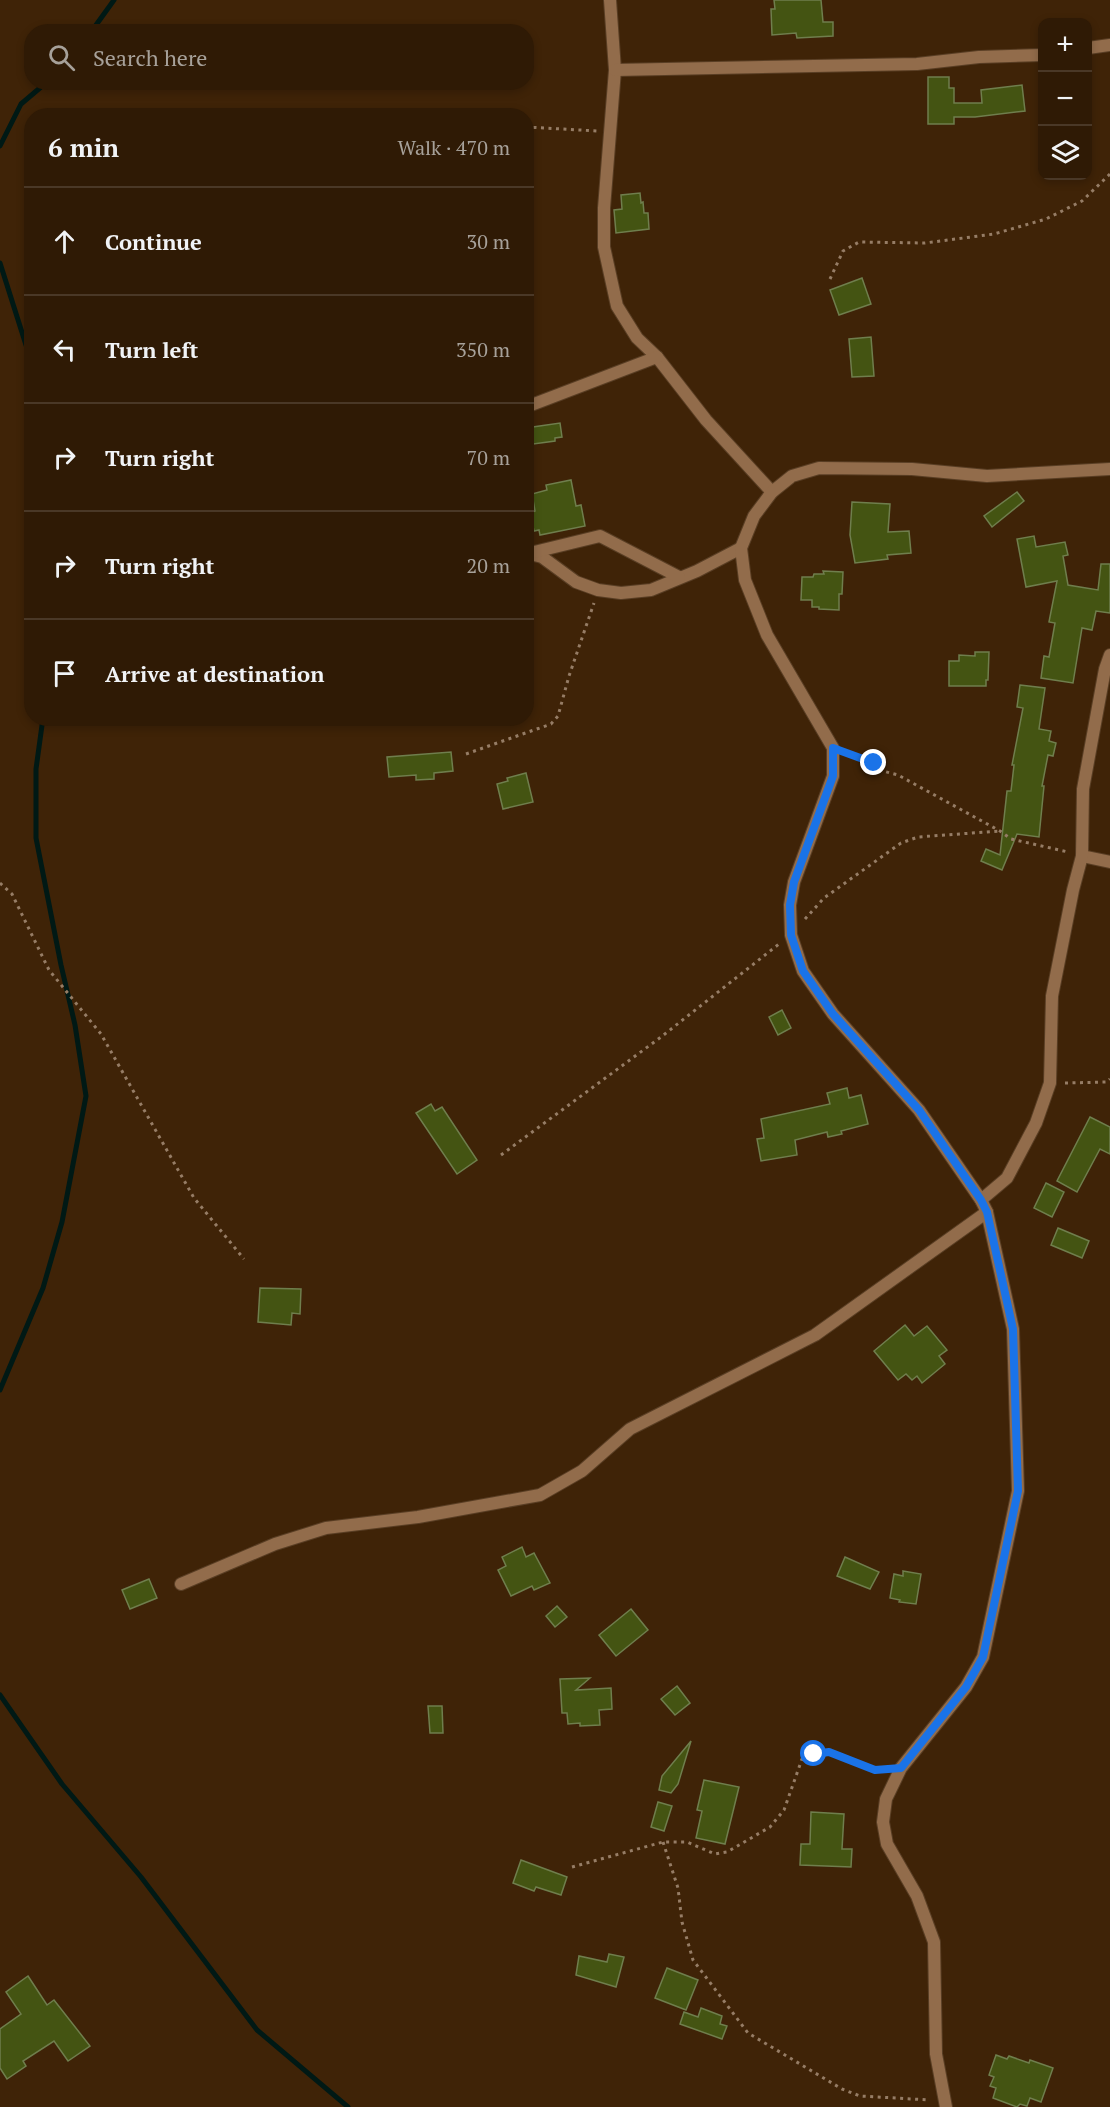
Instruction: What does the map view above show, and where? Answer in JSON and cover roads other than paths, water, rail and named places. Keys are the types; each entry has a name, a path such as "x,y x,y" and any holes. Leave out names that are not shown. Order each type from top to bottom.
{"street":[{"path":"610,0 615,70 604,208 604,247 617,306 637,338 657,357 706,420 772,492"},
{"path":"1092,47 1110,45"},
{"path":"615,70 917,64 979,57 1038,55"},
{"path":"534,404 657,357"},
{"path":"945,2104 936,2054 934,1942 917,1896 887,1844 883,1822 886,1798 901,1768 966,1687 983,1657 1018,1491 1013,1329 984,1206 919,1110 833,1014 803,971 791,935 790,905 794,882 833,776 833,748 766,635 745,579 741,548 754,516 772,492 792,476 819,468 912,469 987,476 1110,469"},
{"path":"534,551 600,536 679,577"},
{"path":"534,555 542,557 576,582 598,590 621,593 651,590 697,571 741,548"},
{"path":"181,1584 275,1544 327,1528 418,1517 540,1496 582,1471 630,1429 815,1335 984,1206 1007,1178 1036,1123 1050,1083 1052,996 1072,890 1082,856 1083,789 1105,669 1110,655"},
{"path":"1082,856 1110,862"}],"waterway":[{"path":"97,24 114,0"},
{"path":"0,146 21,104 38,90"},
{"path":"0,263 24,339"},
{"path":"0,1390 43,1288 62,1222 86,1096 75,1025 36,838 36,769 42,726"},
{"path":"0,1695 62,1784 141,1877 257,2030 348,2107"}]}
